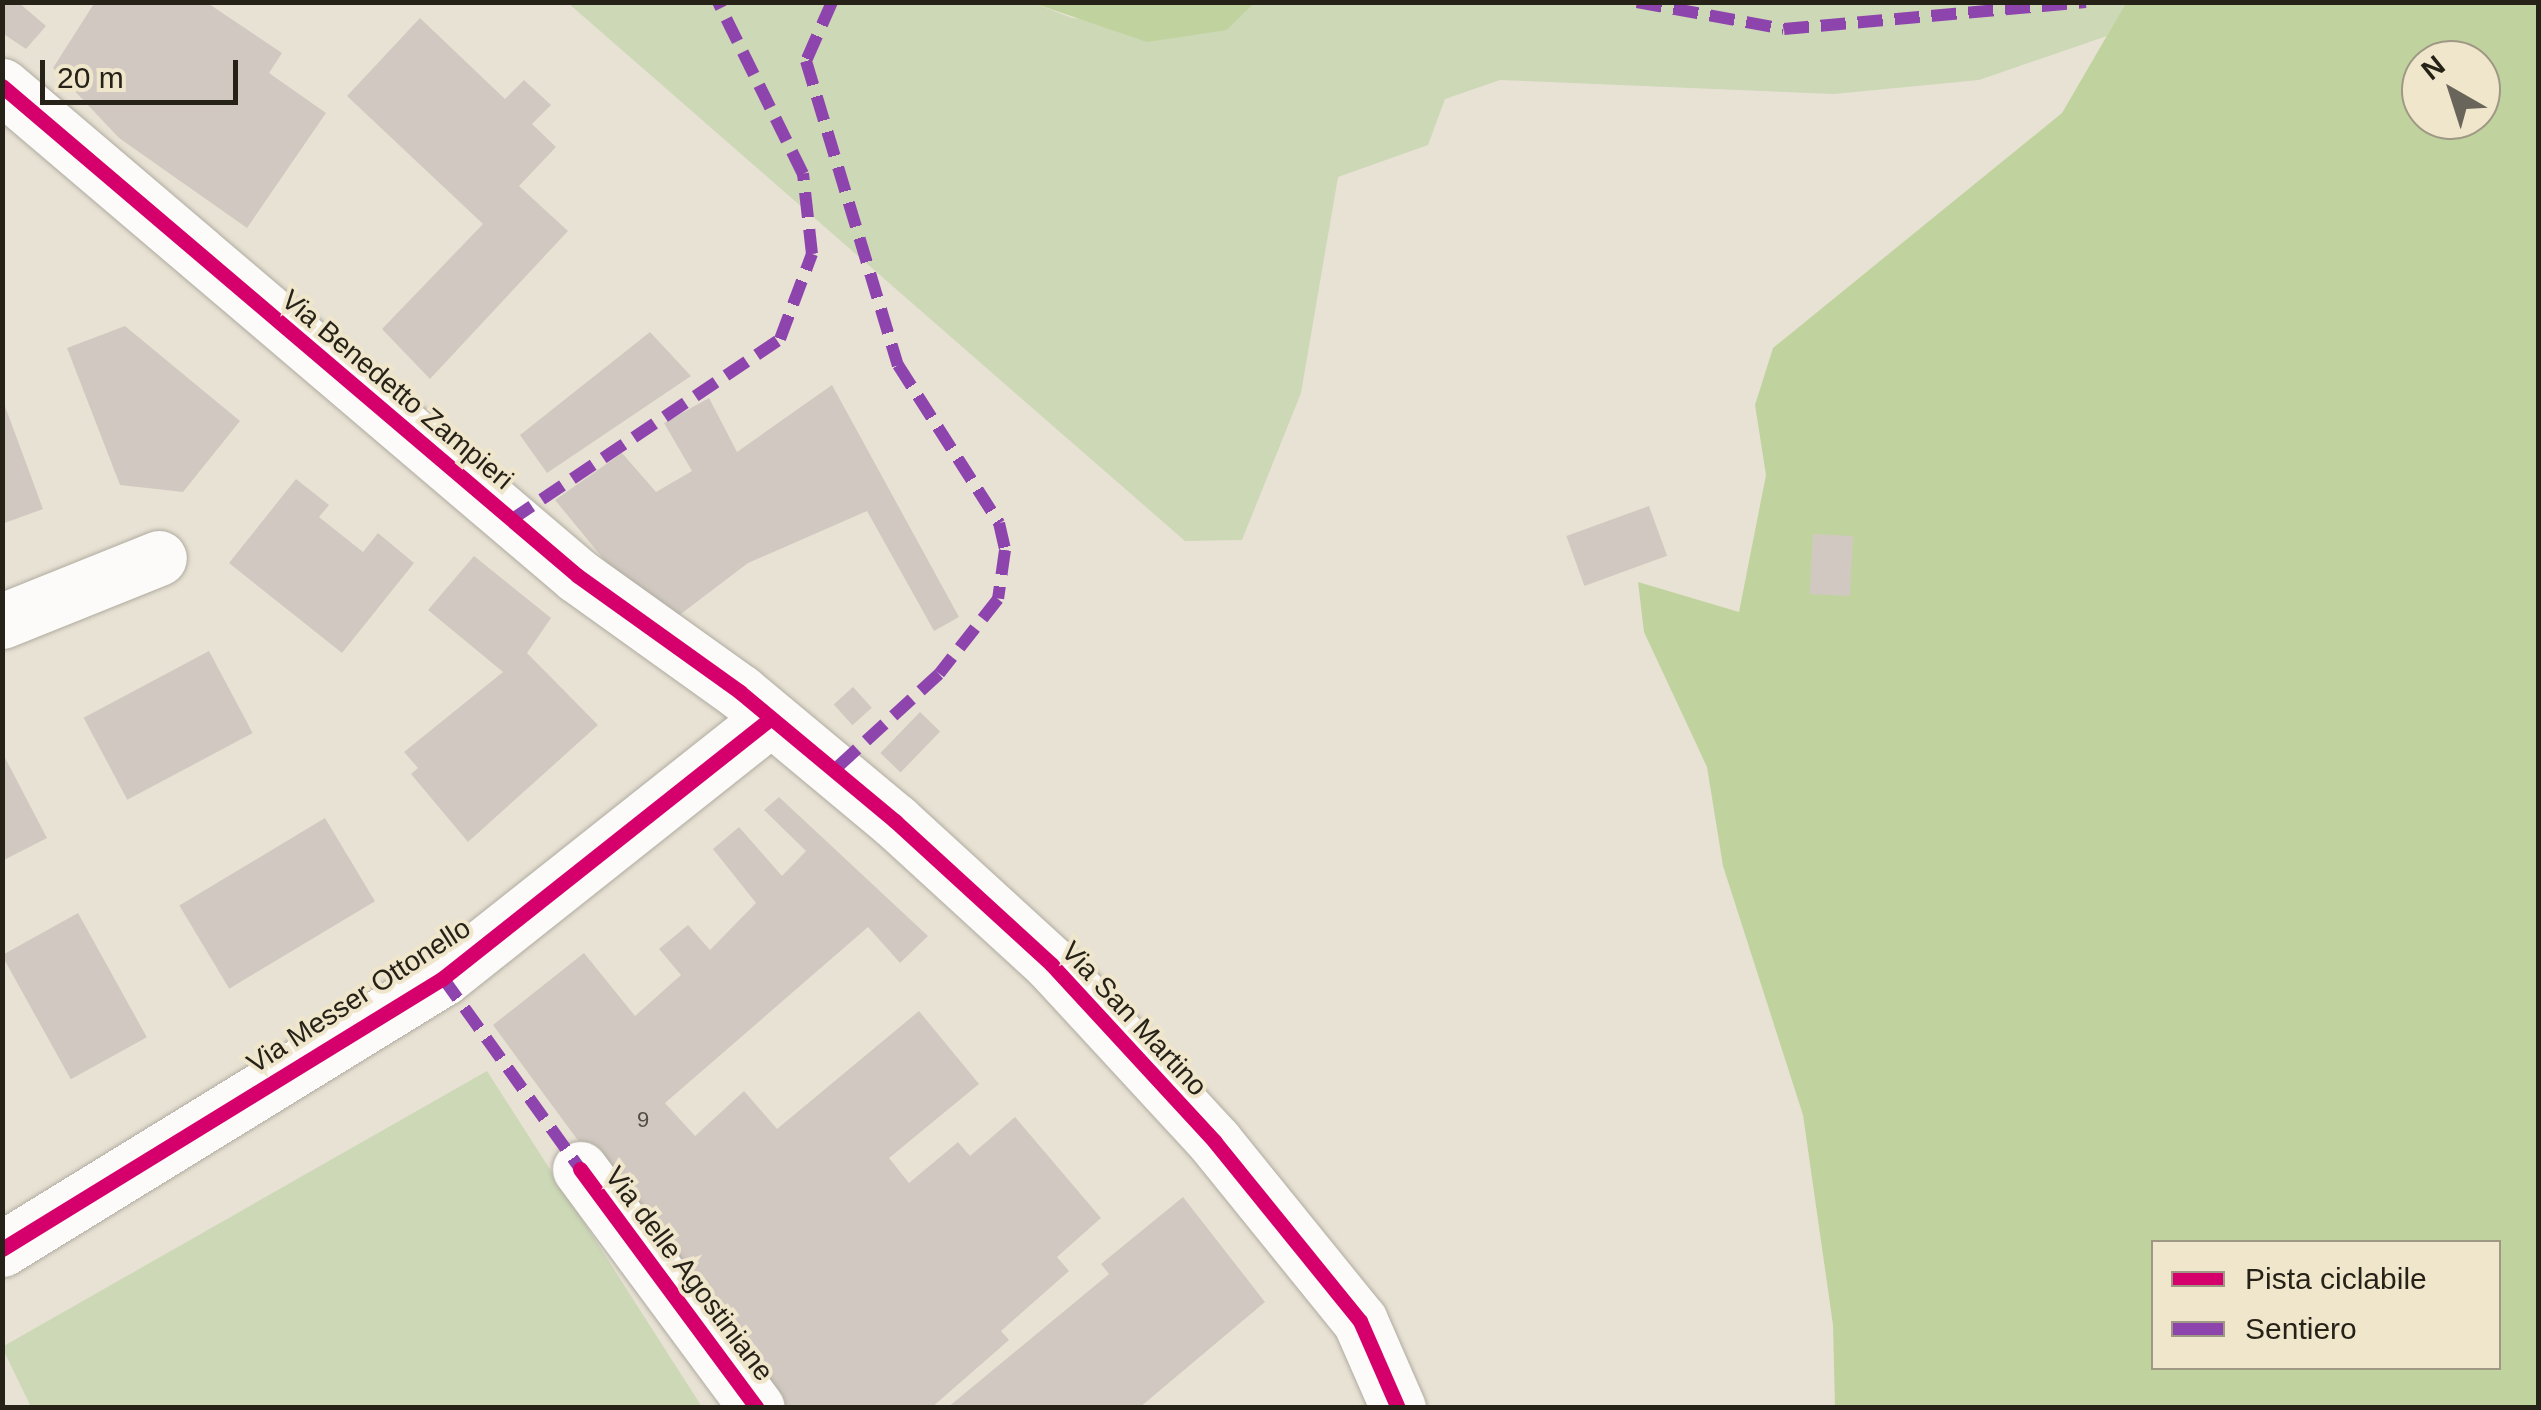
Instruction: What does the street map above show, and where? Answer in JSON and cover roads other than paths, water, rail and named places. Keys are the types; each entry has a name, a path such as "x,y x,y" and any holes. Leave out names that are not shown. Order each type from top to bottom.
{"street":[{"name":"Via Benedetto Zampieri","path":"2,86 578,576 770,719"},
{"path":"2,621 159,558"},
{"name":"Via Messer Ottonello","path":"2,1250 443,978 770,719"},
{"name":"Via San Martino","path":"770,719 938,860 1133,1052 1360,1321 1398,1408"},
{"name":"Via delle Agostiniane","path":"580,1170 758,1408"}]}
